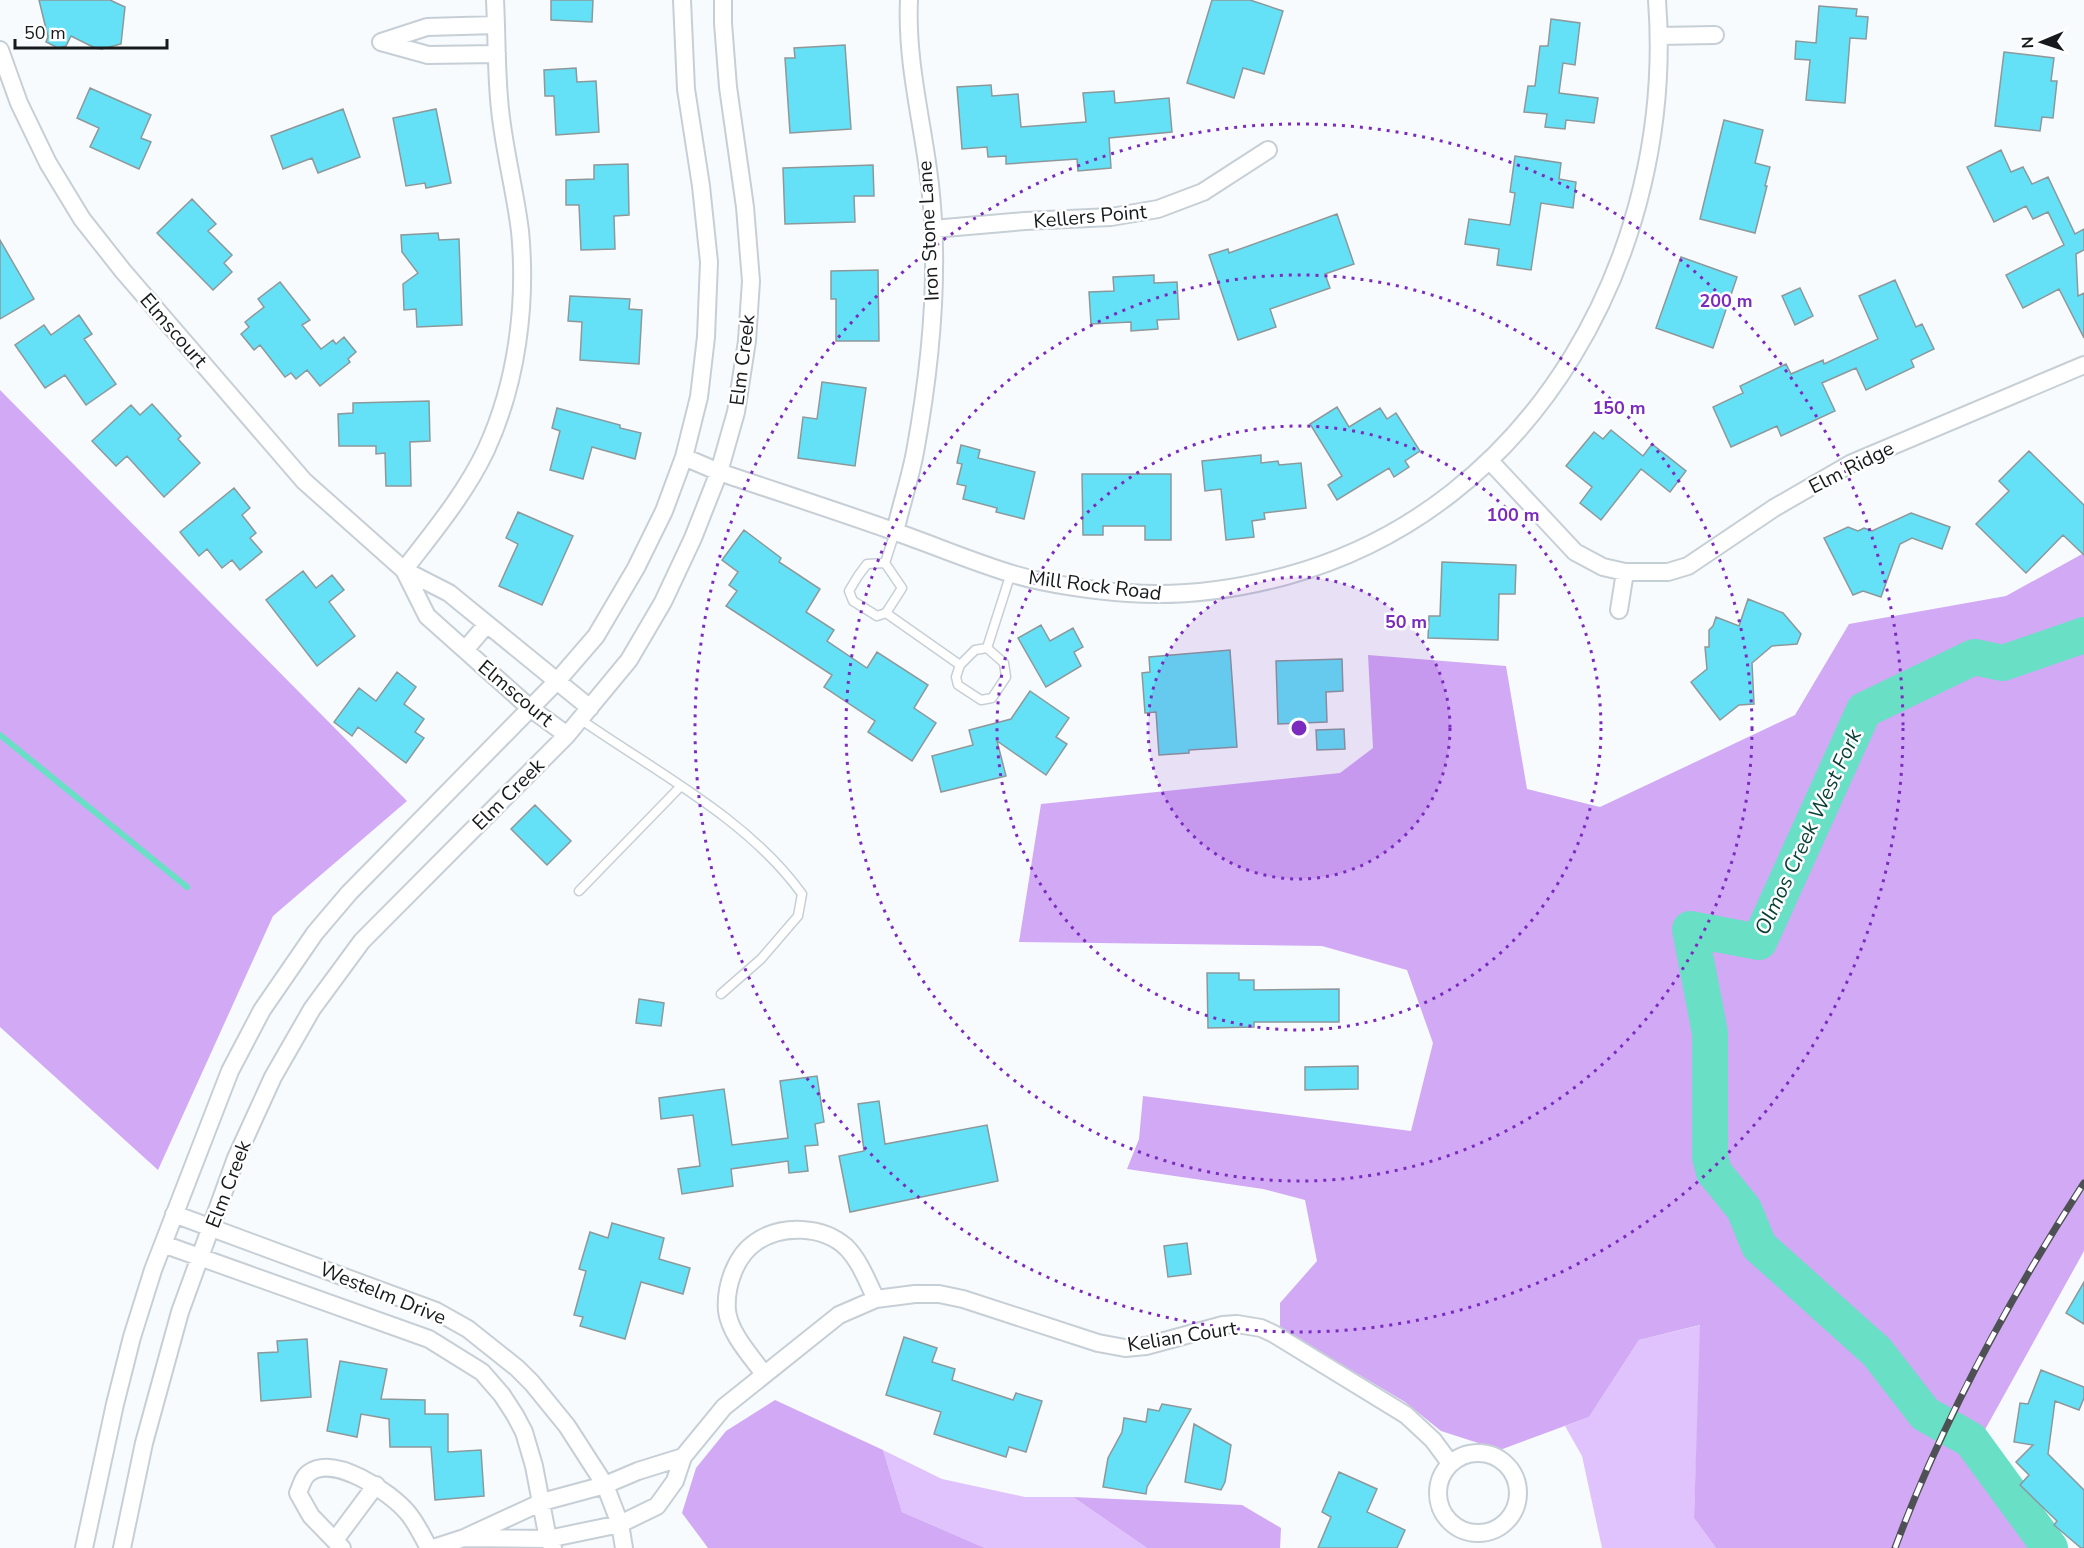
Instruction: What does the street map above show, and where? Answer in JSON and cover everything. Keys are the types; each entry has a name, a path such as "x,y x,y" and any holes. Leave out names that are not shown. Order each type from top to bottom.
{"street":[{"path":"404,570 458,501 486,449 502,407 513,364 520,320 522,277 519,230 500,109 495,0"},
{"name":"Elm Creek","path":"84,1548 132,1337 174,1214 230,1071 262,1010 315,933 349,893 558,680 596,636 636,568 664,512 684,457 699,397 706,337 710,262 686,89 682,0"},
{"name":"Elm Creek","path":"122,1548 144,1443 180,1312 236,1158 273,1077 318,1000 362,941 567,735 629,660 663,602 693,538 719,472 736,412 747,341 751,281 745,207 728,87 723,0"},
{"name":"Iron Stone Lane","path":"895,531 915,454 928,366 934,270 930,186 910,63 909,0"},
{"name":"Mill Rock Road","path":"684,457 719,472 1011,573 1127,593 1178,595 1217,592 1317,567 1364,548 1409,523 1451,494 1489,460 1526,422 1557,381 1590,328 1616,271 1636,212 1651,151 1658,89 1657,0"},
{"path":"496,25 427,27 381,42 428,56 497,54"},
{"path":"1659,36 1715,35"},
{"name":"Elmscourt","path":"0,50 19,103 48,163 82,219 123,271 304,481 404,570 449,593 558,680 585,714"},
{"name":"Kellers Point","path":"933,229 1111,217 1158,209 1203,192 1268,150"},
{"name":"Elm Ridge","path":"1489,460 1575,552 1603,567 1624,572 1668,572 1688,566 1774,508 1852,463 2084,365"},
{"name":"Elmscourt","path":"404,570 427,616 530,708 567,735"},
{"path":"1619,610 1624,572"},
{"name":"Elmscourt","path":"465,650 487,624"},
{"name":"Westelm Drive","path":"174,1214 436,1311 468,1329 497,1350 532,1383 567,1426 605,1485 620,1524 624,1548"},
{"path":"764,1374 734,1332 727,1312 729,1287 738,1261 755,1242 777,1232 802,1230 824,1234 845,1247 860,1265 876,1299"},
{"name":"Westelm Drive","path":"163,1244 429,1339 482,1372 502,1395 524,1432 550,1543"},
{"name":"Kelian Court","path":"464,1538 550,1543 620,1524 657,1506 675,1481 683,1457 724,1407 764,1374 839,1315 876,1299 915,1294 963,1299 1098,1343 1125,1348 1146,1346 1223,1325 1237,1324 1261,1328 1406,1415 1432,1440 1450,1464"},
{"path":"1479,1453 1494,1456 1507,1465 1515,1479 1518,1494 1514,1510 1505,1522 1492,1531 1477,1533 1461,1530 1448,1521 1440,1507 1438,1492 1441,1476 1450,1464 1464,1455 1479,1453"},
{"path":"433,1548 464,1538 542,1502 605,1485 638,1471 683,1457"},
{"path":"376,1485 338,1544 311,1516 298,1493 308,1474 320,1467 334,1468 376,1485 408,1513 429,1548"}],"lane":[{"path":"885,563 895,531"},
{"path":"885,563 902,588 886,613 877,616 853,601 849,591 867,564 885,563"},
{"path":"987,648 1011,573"},
{"path":"886,613 960,665"},
{"path":"987,648 1004,663 1006,677 992,698 981,700 958,685 956,677 960,665 975,650 987,648"},
{"path":"585,714 746,834 786,872 802,894 798,916 761,959 721,994"},
{"path":"579,891 681,786"}],"shaded area":[{"path":"0,390 407,801 273,916 158,1170 0,1027"},
{"path":"2084,553 2084,1251 1982,1435 2004,1475 2058,1548 1716,1548 1694,1518 1700,1325 1639,1340 1589,1417 1500,1450 1441,1431 1405,1402 1280,1328 1280,1303 1317,1261 1305,1200 1263,1189 1127,1169 1139,1139 1143,1096 1411,1131 1433,1043 1407,970 1322,946 1019,942 1041,804 1340,773 1373,748 1368,655 1506,666 1527,789 1600,807 1795,715 1849,624 2006,596"},
{"path":"1701,1325 1694,1518 1716,1548 1602,1548 1582,1456 1565,1426 1589,1417 1639,1340"},
{"path":"775,1400 883,1450 902,1512 985,1548 708,1548 682,1513 696,1468 726,1431"},
{"path":"883,1450 942,1479 1025,1497 1073,1497 1147,1548 985,1548 902,1512"},
{"path":"1073,1497 1242,1505 1281,1528 1280,1548 1147,1548"}],"building":[{"path":"39,0 110,0 125,7 121,44 102,49 95,48 71,36 66,46 58,48 46,42 48,37"},
{"path":"551,0 593,0 592,22 551,20"},
{"path":"1212,0 1250,0 1283,11 1264,74 1243,68 1234,98 1187,83"},
{"path":"1819,6 1857,9 1856,16 1868,17 1866,39 1850,38 1845,103 1806,100 1810,60 1795,59 1796,41 1816,43"},
{"path":"1551,19 1580,23 1575,65 1563,63 1559,93 1598,98 1594,123 1566,120 1565,129 1545,127 1547,114 1524,112 1528,86 1535,86 1540,46 1548,46"},
{"path":"845,45 851,129 790,133 785,58 795,58 794,48"},
{"path":"2004,52 2054,58 2051,81 2057,81 2053,118 2042,117 2040,131 1995,126"},
{"path":"576,68 577,82 596,81 599,132 556,135 554,96 545,96 544,70"},
{"path":"991,85 992,96 1018,94 1021,127 1086,122 1083,93 1114,91 1115,103 1169,98 1172,132 1109,138 1111,168 1078,171 1077,159 1006,164 1006,156 988,157 987,147 962,149 957,87"},
{"path":"90,88 151,115 141,138 151,142 139,169 90,147 99,128 77,118"},
{"path":"343,109 360,157 318,173 312,158 283,169 271,136"},
{"path":"436,109 451,183 426,188 425,183 406,186 393,118"},
{"path":"1724,120 1763,130 1755,163 1770,167 1755,233 1700,219"},
{"path":"2001,150 2011,172 2023,167 2032,184 2048,177 2075,234 2084,229 2084,250 2076,254 2078,296 2084,293 2084,338 2059,289 2023,308 2006,275 2064,245 2048,212 2033,219 2026,206 1994,222 1967,167"},
{"path":"1515,156 1561,163 1559,179 1576,182 1573,208 1541,203 1531,270 1497,265 1499,249 1465,244 1469,219 1510,225 1515,193 1510,192"},
{"path":"628,164 629,215 614,216 615,249 581,250 579,205 566,205 566,180 594,179 594,165"},
{"path":"873,165 874,196 854,196 855,222 785,224 783,168"},
{"path":"192,199 216,224 208,231 232,255 224,263 232,272 213,290 157,233"},
{"path":"1337,214 1354,264 1325,274 1330,288 1270,309 1276,327 1238,340 1209,255 1228,249 1229,253"},
{"path":"438,233 439,240 459,239 462,325 417,327 416,309 404,310 403,284 418,273 402,252 401,235"},
{"path":"0,240 34,299 0,319"},
{"path":"1681,257 1737,277 1713,348 1656,328"},
{"path":"878,270 879,341 836,341 836,299 831,299 831,271"},
{"path":"1154,275 1154,283 1177,282 1179,319 1157,320 1158,329 1131,331 1131,322 1091,324 1089,292 1114,291 1113,277"},
{"path":"1895,280 1916,327 1922,324 1934,349 1911,360 1914,367 1866,390 1856,368 1822,383 1835,411 1781,436 1777,426 1731,447 1713,407 1743,393 1740,386 1786,364 1791,374 1823,360 1824,364 1878,339 1859,296"},
{"path":"280,282 310,320 302,325 321,349 333,340 336,344 344,337 356,352 348,359 350,362 320,386 307,370 296,379 291,373 285,377 260,345 254,350 241,334 249,327 245,322 264,307 258,299"},
{"path":"1800,288 1813,316 1795,325 1782,296"},
{"path":"570,296 630,299 629,309 642,310 639,364 580,360 582,322 568,321"},
{"path":"79,315 92,334 84,339 116,384 86,405 65,375 45,388 15,345 44,325 51,335"},
{"path":"822,382 866,388 855,466 798,458 803,417 817,419"},
{"path":"429,401 430,441 410,442 411,486 386,486 385,453 376,454 376,446 339,446 338,414 353,413 353,403"},
{"path":"152,404 181,436 178,439 200,463 164,497 127,456 116,466 92,441 131,405 140,415"},
{"path":"1337,407 1349,427 1380,408 1387,419 1396,413 1420,451 1405,461 1409,467 1394,477 1389,468 1337,500 1328,485 1342,476 1310,424"},
{"path":"557,408 641,433 635,459 592,447 583,479 550,470 560,431 552,428"},
{"path":"1611,430 1643,456 1652,444 1686,471 1670,492 1641,469 1601,520 1580,503 1592,487 1566,466 1594,432 1603,439"},
{"path":"961,445 980,450 978,458 1035,472 1024,519 996,512 997,508 963,499 966,486 957,484 962,464 957,463"},
{"path":"2029,451 2084,505 2084,555 2063,535 2026,573 1976,524 2009,491 1999,481"},
{"path":"1261,455 1261,463 1278,461 1279,465 1301,463 1306,508 1264,513 1265,519 1252,521 1254,537 1226,540 1221,489 1205,491 1202,461"},
{"path":"1082,474 1171,474 1171,540 1145,540 1145,526 1103,526 1103,535 1083,535"},
{"path":"234,488 250,508 242,515 256,533 250,538 262,552 240,570 232,560 222,568 207,549 199,556 180,532"},
{"path":"518,512 573,536 542,605 499,586 518,544 506,538"},
{"path":"1911,513 1950,527 1942,549 1912,538 1900,544 1881,597 1863,591 1853,595 1824,538 1848,527 1858,531 1864,528 1872,531"},
{"path":"744,530 781,558 779,562 820,589 806,612 834,630 827,641 867,668 877,652 928,685 914,708 936,723 912,761 868,732 875,721 824,687 832,675 726,606 737,591 729,585 738,572 722,560"},
{"path":"1442,562 1516,565 1515,594 1499,594 1498,640 1428,638 1429,616 1440,616"},
{"path":"303,571 316,588 332,575 344,590 329,602 355,636 317,666 266,600"},
{"path":"1748,599 1783,613 1801,634 1797,644 1772,646 1752,663 1754,704 1739,705 1720,720 1691,682 1707,669 1705,647 1709,647 1709,630 1716,617 1739,626"},
{"path":"1041,625 1050,641 1073,628 1083,647 1074,652 1081,666 1046,687 1018,638"},
{"path":"1230,650 1237,747 1189,750 1189,753 1159,755 1156,712 1145,713 1142,673 1150,672 1149,657"},
{"path":"1342,659 1343,691 1326,692 1327,722 1278,724 1276,661"},
{"path":"397,672 416,687 404,704 424,719 415,732 424,738 406,763 358,727 352,736 334,722 359,688 376,701"},
{"path":"1030,691 1069,718 1056,737 1067,744 1046,775 997,741 1006,776 941,792 932,756 973,745 969,730 1011,719"},
{"path":"1344,729 1345,749 1317,750 1316,730"},
{"path":"535,805 571,841 547,865 511,829"},
{"path":"1207,973 1239,973 1239,980 1254,980 1254,990 1339,989 1339,1022 1254,1022 1254,1027 1208,1028"},
{"path":"639,999 664,1003 661,1026 636,1023"},
{"path":"1358,1066 1358,1089 1305,1090 1305,1067"},
{"path":"817,1076 824,1122 815,1124 818,1145 805,1146 808,1171 789,1173 788,1161 731,1169 733,1186 682,1194 678,1169 700,1166 693,1115 661,1119 659,1098 724,1089 732,1145 788,1138 780,1081"},
{"path":"879,1101 885,1144 987,1125 998,1181 850,1212 839,1156 864,1151 858,1104"},
{"path":"612,1223 664,1238 659,1259 690,1268 683,1294 641,1282 625,1339 580,1326 583,1317 574,1315 586,1271 579,1269 590,1232 608,1238"},
{"path":"1187,1243 1191,1274 1168,1277 1164,1246"},
{"path":"2084,1282 2084,1324 2066,1313"},
{"path":"904,1337 937,1348 932,1362 955,1369 952,1380 1013,1400 1016,1393 1042,1401 1026,1452 1009,1447 1006,1457 934,1434 941,1412 886,1395"},
{"path":"307,1339 311,1397 261,1401 258,1353 278,1352 277,1341"},
{"path":"340,1361 387,1369 381,1399 425,1400 425,1414 448,1414 448,1452 481,1450 484,1496 435,1500 431,1447 390,1447 389,1419 361,1414 357,1437 327,1431"},
{"path":"2041,1370 2084,1387 2084,1398 2079,1410 2055,1401 2048,1454 2084,1490 2084,1548 2081,1548 2054,1525 2057,1521 2020,1485 2029,1475 2016,1462 2033,1445 2014,1442 2020,1403 2028,1404"},
{"path":"1162,1404 1191,1409 1147,1487 1146,1494 1103,1487 1108,1458 1122,1432 1124,1418 1146,1422 1148,1409 1159,1411"},
{"path":"1194,1424 1231,1445 1225,1482 1221,1490 1185,1482"},
{"path":"1339,1472 1377,1489 1367,1512 1405,1530 1397,1548 1318,1548 1331,1517 1322,1512"}],"waterway":[{"name":"Olmos Creek West Fork","path":"2050,1548 1971,1440 1925,1414 1877,1352 1759,1246 1744,1209 1714,1172 1710,1157 1710,1033 1690,929 1759,942 1864,710 1974,657 2003,663 2084,635"},
{"path":"0,735 187,887"}],"railway":[{"path":"1895,1548 1934,1453 1979,1361 2004,1315 2084,1183"}]}
